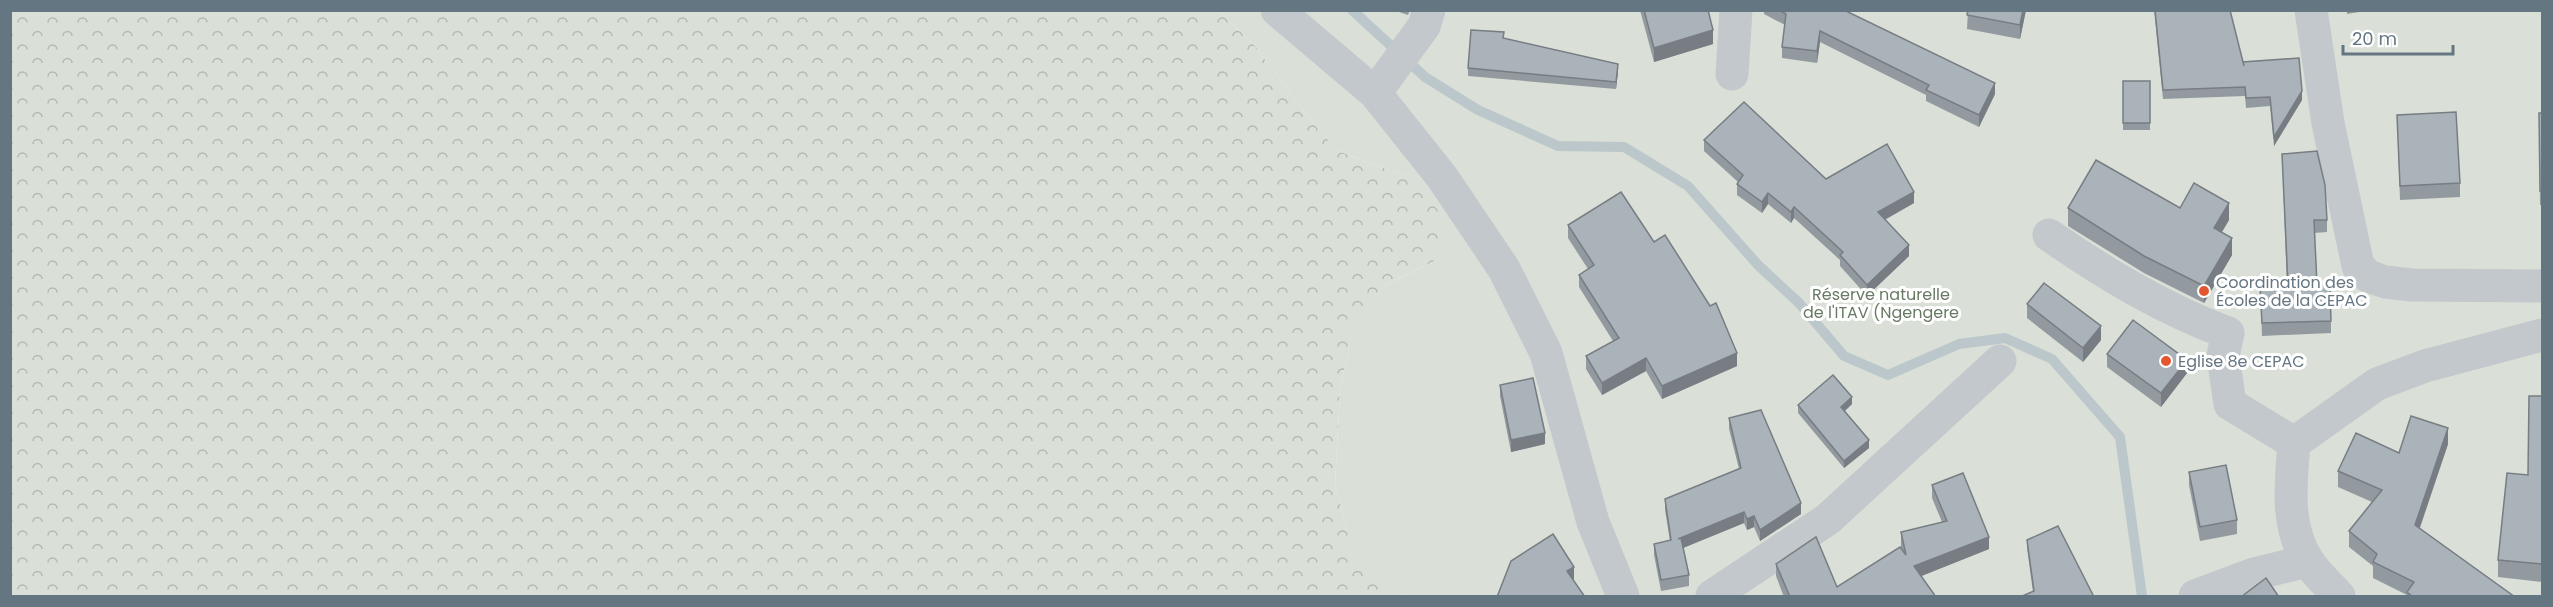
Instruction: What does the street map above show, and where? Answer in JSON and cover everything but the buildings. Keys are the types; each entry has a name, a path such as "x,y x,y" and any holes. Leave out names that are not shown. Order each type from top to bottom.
{"street":[{"path":"1277,10 1375,93 1442,177 1504,270 1546,353 1593,522 1623,597"},
{"path":"1375,93 1424,26 1429,10"},
{"path":"1732,74 1736,10"},
{"path":"2311,10 2328,123 2358,266 2368,276 2394,283 2542,286"},
{"path":"2049,236 2105,274 2192,319 2228,333 2223,356 2230,405 2294,443"},
{"path":"2294,443 2377,384 2425,366 2542,335"},
{"path":"1712,597 1828,519 2000,361"},
{"path":"2294,443 2290,501 2295,532 2308,561 2339,597"},
{"path":"2195,597 2254,574 2308,561"}],"green space":[{"path":"10,11 1219,11 1255,46 1312,122 1338,151 1405,176 1438,210 1438,259 1381,288 1353,329 1340,389 1335,486 1357,565 1403,596 11,596"},
{"name":"Réserve naturelle de l'ITAV (Ngengere","path":"1219,11 2542,11 2542,596 1403,596 1357,566 1335,486 1340,389 1353,328 1381,288 1438,259 1405,176 1338,151 1312,122 1255,46"}],"waterway":[{"path":"1352,10 1425,77 1478,110 1558,146 1624,147 1688,186 1758,265 1799,303 1844,356 1888,375 1959,344 2005,338 2052,359 2120,437 2142,596"}],"place":[{"name":"Coordination des Écoles de la CEPAC","path":"2204,291"},
{"name":"Eglise 8e CEPAC","path":"2166,361"}]}
